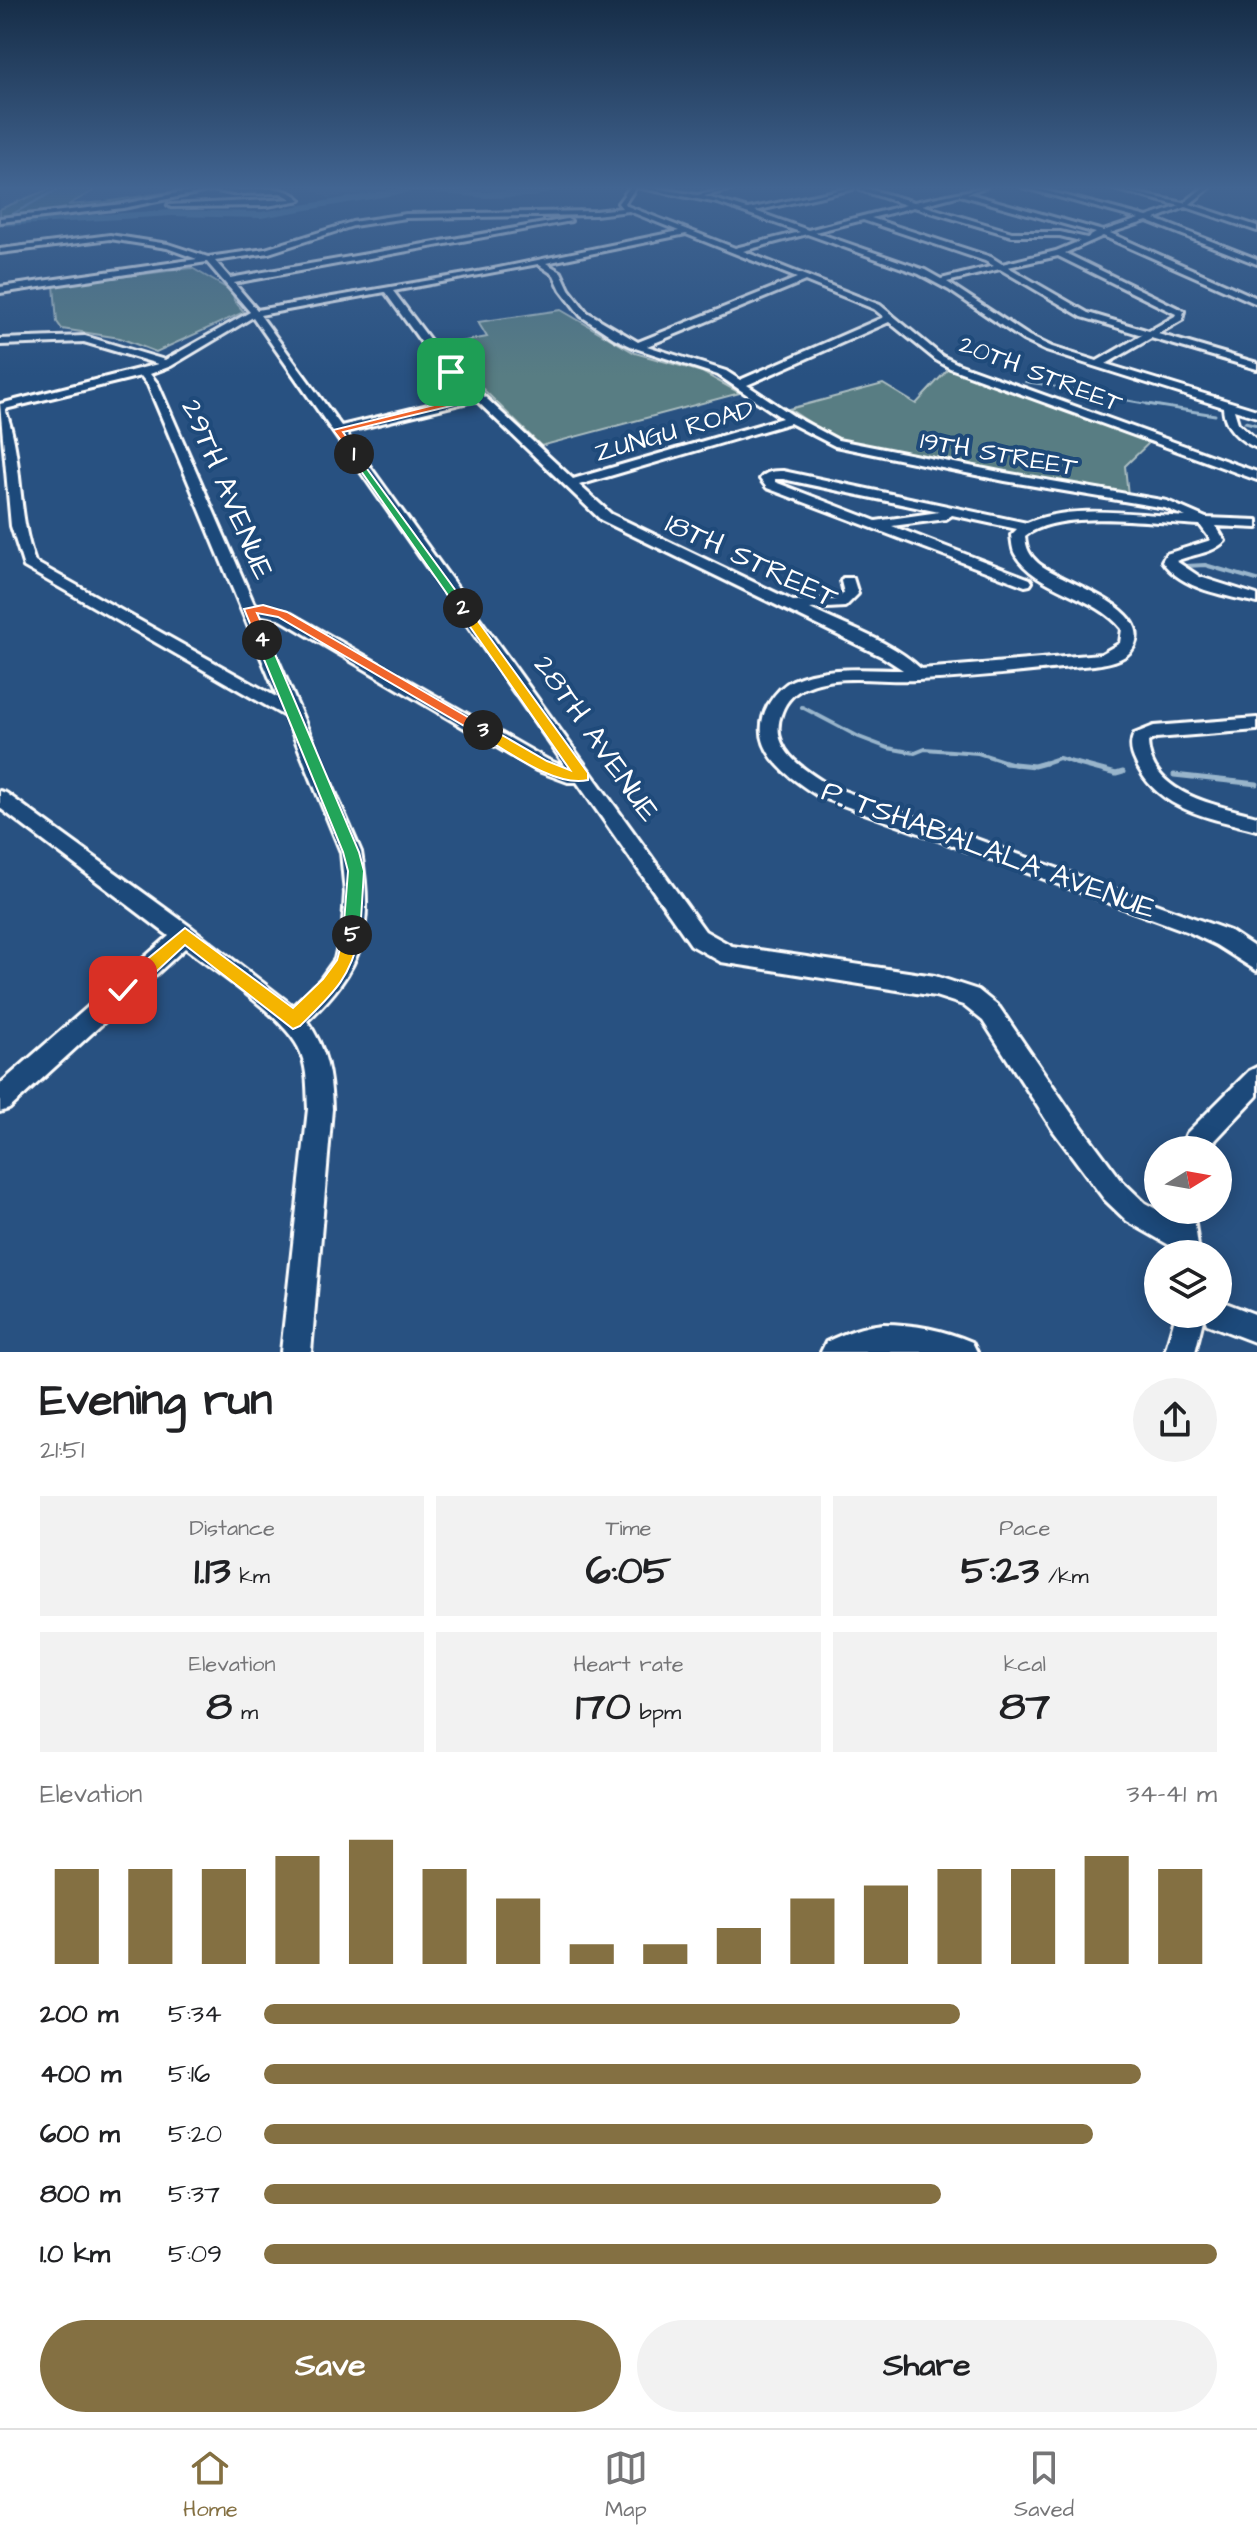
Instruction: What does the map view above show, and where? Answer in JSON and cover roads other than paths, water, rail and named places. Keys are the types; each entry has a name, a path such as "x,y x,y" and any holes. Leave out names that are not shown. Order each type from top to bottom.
{"street":[{"name":"28TH AVENUE","path":"180,250 211,261 229,281 698,938 713,949 746,959 935,986 956,991 981,1004 1113,1190 1136,1212 1182,1234"},
{"path":"0,290 211,261 266,250"},
{"path":"229,281 403,250"},
{"path":"293,714 29,564 17,517 11,436 0,408 144,373 167,364 253,314 597,250"},
{"path":"856,250 941,281 1033,342 1257,414"},
{"path":"962,250 1000,266 1079,313 1257,366"},
{"path":"941,281 1065,250"},
{"path":"1142,250 1257,301"},
{"path":"1227,250 1257,262"},
{"name":"20TH STREET","path":"733,251 877,307 950,365 1257,476"},
{"path":"1059,253 1181,313 1179,318 1097,365"},
{"name":"19TH STREET","path":"540,262 558,274 565,290 584,314 638,346 716,370 826,439 849,447 1167,505 1201,521"},
{"path":"638,346 805,278"},
{"name":"18TH STREET","path":"388,290 430,350 606,517 899,658 917,675"},
{"path":"740,384 892,317"},
{"path":"0,342 85,339 167,364"},
{"name":"29TH AVENUE","path":"144,373 158,396 250,609 345,833 356,871 351,937 345,963 329,985 293,1020"},
{"path":"337,430 477,397"},
{"path":"1228,405 1229,422 1257,445"},
{"name":"ZUNGU ROAD","path":"569,484 791,419"},
{"path":"1025,582 771,485 766,479 772,475 783,475 1027,527 1045,520 1073,516 1257,524"},
{"path":"874,525 959,513"},
{"path":"1201,521 1216,534 1218,541 1211,546 1171,557 1169,561 1173,569 1189,578 1257,599"},
{"name":"P. TSHABALALA AVENUE","path":"1027,527 1017,540 1017,547 1025,559 1119,615 1130,632 1130,641 1125,648 1116,655 1103,658 917,675 827,677 801,683 778,703 770,717 768,727 773,747 790,769 840,798 1196,926 1223,938 1257,961"},
{"path":"788,605 840,604 851,594 848,581"},
{"path":"250,609 283,615 542,765 568,775 583,776"},
{"path":"1257,724 1154,732 1140,738 1138,745 1144,763 1163,792 1176,799 1257,823"},
{"path":"0,798 185,935 293,1020 311,1046 317,1061 320,1109 296,1352"},
{"path":"0,1100 185,935"},
{"path":"1202,1136 1257,1079"},
{"path":"1232,1320 1257,1329"},
{"path":"1180,1352 1186,1328"},
{"path":"836,1352 872,1339 896,1337 916,1339 962,1352"}],"waterway":[{"path":"1025,382 1160,406"},
{"path":"1147,404 1215,415"},
{"path":"1245,422 1257,425"},
{"path":"1186,566 1205,565 1257,580"},
{"path":"802,707 859,737 888,748 915,753 925,749 978,753 1012,764"},
{"path":"1040,764 1059,758 1079,764"},
{"path":"1005,763 1012,764"},
{"path":"1040,764 1045,763"},
{"path":"1012,764 1040,764"},
{"path":"1012,764 1016,765"},
{"path":"1079,764 1116,774 1123,772"},
{"path":"1174,775 1257,784"}]}
